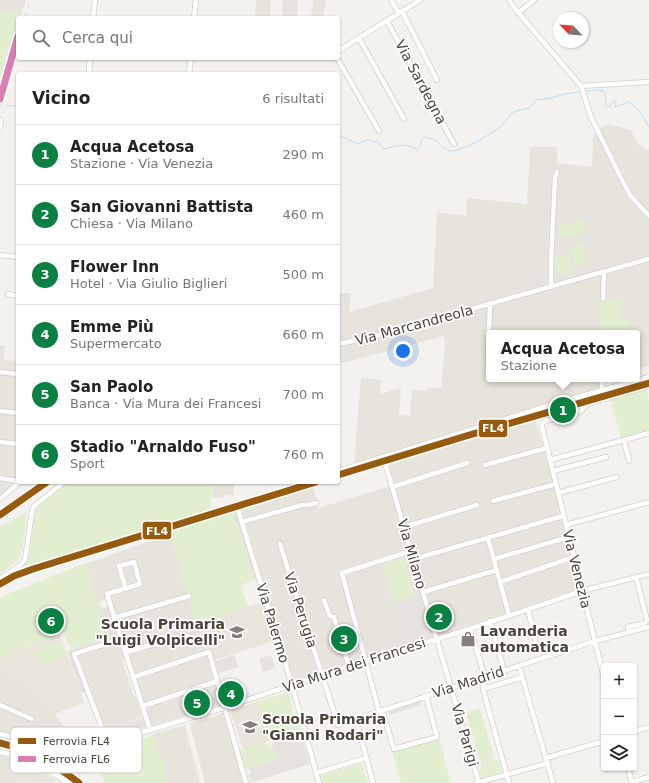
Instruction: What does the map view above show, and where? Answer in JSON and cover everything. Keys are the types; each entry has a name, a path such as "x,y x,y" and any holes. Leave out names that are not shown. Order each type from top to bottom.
{"street":[{"path":"93,16 95,0"},
{"path":"194,16 196,0"},
{"path":"391,0 401,12 437,80"},
{"path":"340,50 420,0"},
{"path":"509,0 582,90 591,117 623,183 630,195 649,216"},
{"path":"518,13 534,0"},
{"name":"Via Sardegna","path":"387,20 454,144"},
{"path":"359,38 404,119"},
{"path":"89,72 90,60"},
{"path":"189,72 191,60"},
{"path":"338,60 379,131"},
{"path":"582,90 649,82"},
{"path":"0,120 0,126"},
{"path":"551,287 555,178 557,172"},
{"path":"0,255 16,257"},
{"name":"Via Marcandreola","path":"340,344 372,337 649,260"},
{"path":"603,299 604,272"},
{"path":"8,294 16,296"},
{"name":"Via Marcandreola","path":"489,330 490,304"},
{"path":"0,372 16,374"},
{"path":"602,382 602,390"},
{"path":"340,470 631,382"},
{"name":"Via Venezia","path":"601,666 542,424 545,421 581,411 588,404 649,386"},
{"path":"0,411 16,413"},
{"path":"550,460 649,433"},
{"path":"624,440 629,461"},
{"path":"0,442 16,444"},
{"path":"485,465 547,448"},
{"path":"553,470 606,457"},
{"path":"392,487 467,463"},
{"name":"Via Milano","path":"386,466 451,688"},
{"path":"558,493 617,477"},
{"path":"0,478 16,481"},
{"path":"0,499 16,484"},
{"path":"0,579 17,568 25,560 34,506 62,484"},
{"path":"493,501 556,484"},
{"path":"566,525 649,502"},
{"path":"242,522 302,505 316,503"},
{"path":"404,527 477,505"},
{"name":"Via Palermo","path":"238,510 292,685 319,783"},
{"path":"414,559 564,516"},
{"path":"494,559 569,537"},
{"path":"488,538 509,615"},
{"name":"Via Perugia","path":"280,544 322,675"},
{"path":"411,551 342,573 365,661 394,749 437,737 426,696"},
{"path":"500,582 574,557"},
{"path":"126,588 119,566 134,562 140,584 107,594 150,730"},
{"path":"423,592 496,570"},
{"name":"Via Mura dei Francesi","path":"142,732 226,707 349,666 582,592 649,574"},
{"path":"629,632 628,627 645,623 647,620 636,577"},
{"path":"114,618 189,596"},
{"path":"324,600 330,616 334,617 349,666"},
{"path":"528,609 537,648"},
{"path":"490,621 503,667"},
{"name":"Via Madrid","path":"322,675 338,725 380,709 426,696 595,641 649,627"},
{"path":"470,628 485,677 483,689 509,783"},
{"path":"125,653 188,636"},
{"path":"99,727 74,654 121,639"},
{"path":"134,677 209,652 226,707 246,783"},
{"path":"519,666 553,783"},
{"name":"Via Madrid","path":"483,689 523,677"},
{"path":"143,706 215,682"},
{"name":"Via Parigi","path":"451,688 478,783"},
{"path":"0,705 32,719"},
{"path":"356,719 373,783"},
{"path":"637,731 649,727"},
{"name":"Via Mura dei Francesi","path":"142,734 150,730"},
{"name":"Via Mura dei Francesi","path":"0,734 10,737"},
{"path":"546,758 601,742"},
{"path":"0,752 10,755"},
{"path":"316,773 366,758"},
{"path":"478,783 548,763"},
{"path":"629,771 632,783 649,777"},
{"path":"49,773 66,783 78,773"}],"shaded area":[{"path":"0,0 26,0 21,14 0,13"},
{"path":"256,0 271,0 270,16 255,16"},
{"path":"283,0 298,0 297,16 282,16"},
{"path":"313,0 326,0 323,16 311,16"},
{"path":"609,124 631,130 637,143 649,150 649,366 640,368 640,330 486,330 486,382 600,382 600,388 354,464 361,378 381,380 380,394 401,388 399,415 410,416 412,390 427,391 427,388 441,388 445,341 444,336 343,363 340,362 340,293 351,293 349,312 433,288 437,212 466,216 467,198 527,204 530,147 557,147 557,163 592,167 593,138 600,128"},
{"path":"551,269 551,282 533,287 533,270"},
{"path":"0,345 5,346 4,360 16,361 16,483 3,494 0,493"},
{"path":"535,419 559,503 580,589 294,682 241,508 313,486 319,508 390,486 383,464"},
{"path":"213,484 235,484 233,496 224,495 223,498 212,497"},
{"path":"240,508 261,578 254,580 233,511"},
{"path":"170,534 215,680 144,703 111,597 100,602 96,601 85,564"},
{"path":"414,597 425,634 371,651 369,645 404,634 396,606 400,605 403,601"},
{"name":"Scuola Primaria \"Luigi Volpicelli\"","path":"265,601 277,640 214,660 211,650 205,651 196,623"},
{"path":"108,607 120,644 79,657 91,690 81,693 67,651 107,637 98,609"},
{"path":"60,634 84,703 54,714 27,683 1,661 0,658"},
{"path":"120,644 125,658 122,659 142,717 114,727 104,727 79,657"},
{"path":"234,655 238,667 219,673 215,661"},
{"path":"271,655 275,668 263,672 259,659"},
{"path":"0,660 27,683 51,709 64,727 10,727 10,735 0,732"},
{"path":"215,684 223,704 152,726 145,707"},
{"path":"418,696 421,705 390,715 387,706"},
{"name":"Scuola Primaria \"Gianni Rodari\"","path":"257,702 269,741 265,742 266,744 272,746 279,756 245,769 239,750 243,749 231,713 232,710"},
{"path":"224,713 243,783 205,783 190,724"},
{"path":"143,718 146,727 142,728 114,727"},
{"path":"185,725 200,783 168,783 153,734"},
{"path":"300,731 310,764 250,783 248,775 251,774 249,768 282,757 276,755 273,751 272,746 274,742 278,738"},
{"path":"0,754 10,756 10,773 43,773 58,782 0,783"}],"green space":[{"path":"0,13 21,14 20,16 16,16 16,33 0,88"},
{"path":"582,220 585,232 562,239 558,226"},
{"path":"581,243 586,264 576,266 570,246"},
{"path":"570,253 574,270 558,274 554,256"},
{"path":"621,300 621,320 630,320 631,330 600,330 600,301"},
{"path":"646,389 649,401 649,431 621,439 610,399"},
{"path":"65,484 213,484 210,511 31,566 20,571 29,557 35,513 39,505"},
{"path":"27,511 22,552 16,562 0,573 0,527"},
{"path":"233,511 254,580 241,585 248,607 196,623 169,529"},
{"path":"404,557 415,596 394,603 382,563"},
{"path":"85,563 96,601 100,602 102,608 98,610 107,637 71,649 64,632 0,658 0,597"},
{"path":"61,641 66,656 41,665 36,650"},
{"path":"288,692 293,708 293,714 295,713 300,731 279,738 274,743 269,741 257,702"},
{"path":"480,708 495,761 498,760 502,772 481,778 479,769 482,768 466,712"},
{"path":"153,734 168,783 101,783 104,781 100,773 142,773 142,740"},
{"path":"439,738 451,783 401,783 392,751"},
{"path":"265,742 266,744 272,746 272,748 282,757 245,769 239,750"},
{"path":"362,763 368,783 321,783 319,776"}],"waterway":[{"path":"584,91 603,91 605,94 606,107 609,107 614,101 616,101 615,107 629,102 640,111 649,127"},
{"path":"340,136 358,144 368,139 375,143 376,141 384,149 405,145 417,150 420,146 421,140 425,137 437,141 445,149 450,151 458,150 499,128 511,114 518,110 530,107 536,100 581,92"},
{"path":"7,106 16,106"}],"railway":[{"path":"26,16 30,0"},
{"path":"0,106 16,50"}],"rail line":[{"name":"FL6","path":"0,99 16,43"},
{"name":"FL4","path":"340,474 649,383"},
{"name":"FL4","path":"0,515 44,484"},
{"name":"FL4","path":"0,584 14,576 33,569 309,484"},
{"name":"FL4","path":"0,743 10,746"},
{"name":"FL4","path":"65,773 79,783"}],"place":[{"name":"Acqua Acetosa","path":"563,410"},
{"name":"San Giovanni Battista","path":"439,617"},
{"name":"Stadio \"Arnaldo Fuso\"","path":"51,621"},
{"name":"Scuola Primaria \"Luigi Volpicelli\"","path":"237,632"},
{"name":"Flower Inn","path":"344,639"},
{"name":"Lavanderia automatica","path":"468,639"},
{"name":"Emme Più","path":"231,694"},
{"name":"San Paolo","path":"197,703"},
{"name":"Scuola Primaria \"Gianni Rodari\"","path":"250,727"}]}
